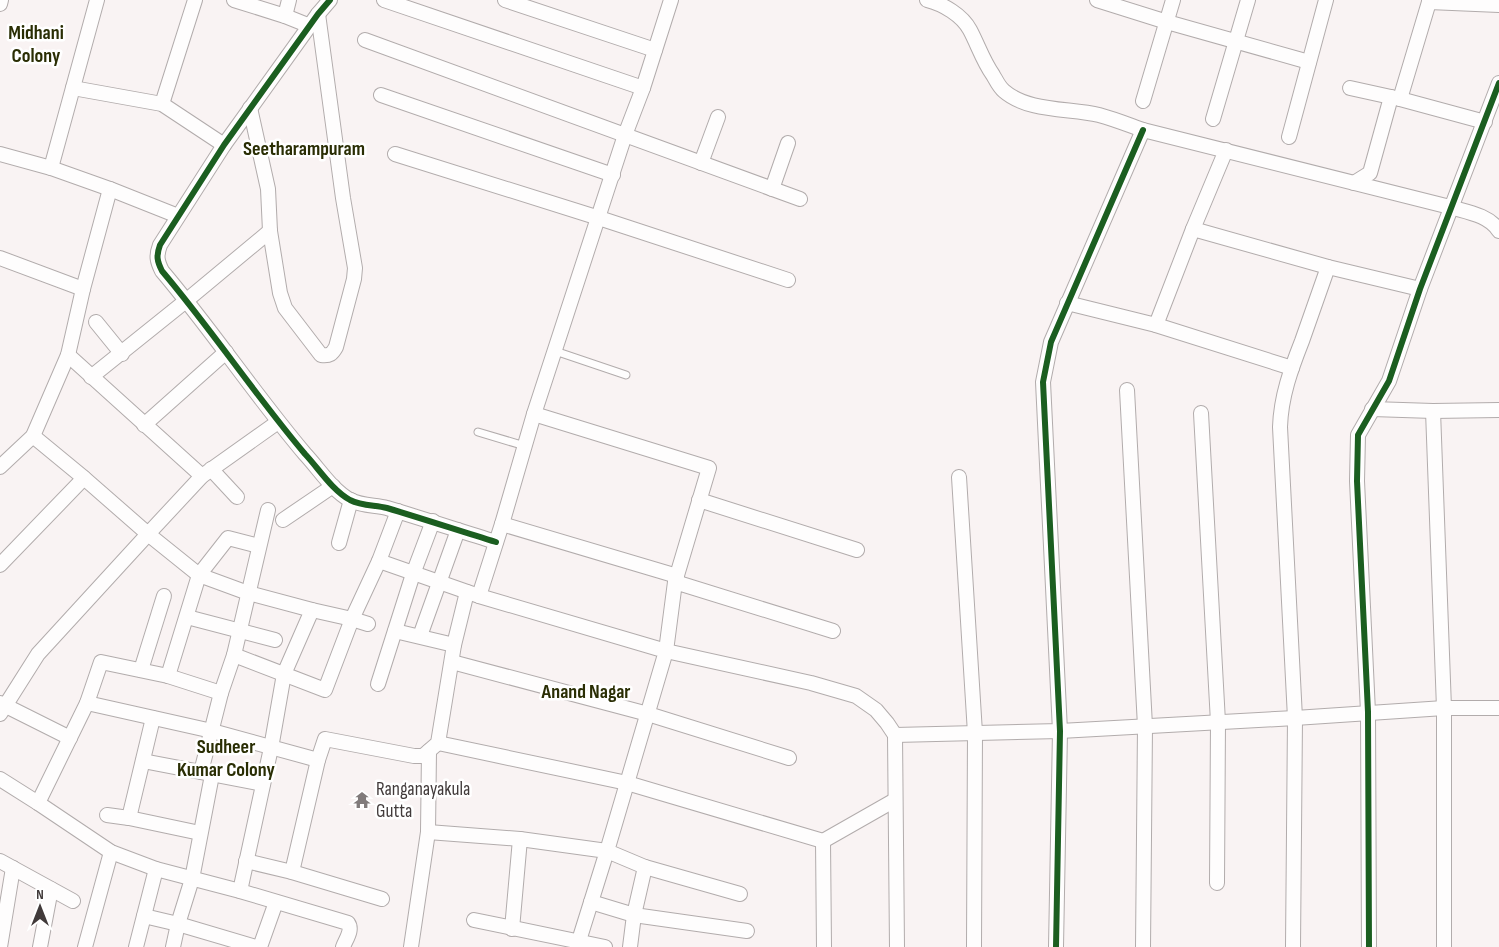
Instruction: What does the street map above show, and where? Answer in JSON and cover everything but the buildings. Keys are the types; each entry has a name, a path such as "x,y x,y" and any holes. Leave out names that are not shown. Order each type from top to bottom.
{"street":[{"path":"0,4 1,0"},
{"path":"51,168 97,0"},
{"path":"162,104 195,0"},
{"path":"234,0 310,26"},
{"path":"285,16 289,0"},
{"path":"330,0 224,145 160,245 156,254 157,262 278,422 333,486 351,500 368,506 384,507 496,542"},
{"path":"384,0 643,88"},
{"path":"505,0 655,50"},
{"path":"411,947 428,832 434,747 454,645 473,594 496,542 534,414 671,0"},
{"path":"927,0 938,3 950,10 962,21 969,29 987,66 1003,90 1022,102 1048,108 1100,115 1143,130 1450,207 1485,218 1499,230"},
{"path":"1098,0 1167,22 1309,62"},
{"path":"1144,101 1173,0"},
{"path":"1214,119 1248,0"},
{"path":"1289,137 1326,0"},
{"path":"1354,183 1370,173 1429,1 1499,5"},
{"path":"250,108 268,189 270,230 280,293 285,308 321,355 328,356 336,347 354,279 355,268 343,198 318,14"},
{"path":"365,40 800,199"},
{"path":"1369,947 1368,712 1357,481 1358,435 1389,381 1450,207 1491,114 1499,83"},
{"path":"72,88 162,104 224,145"},
{"path":"1350,88 1491,114"},
{"path":"381,94 613,175"},
{"path":"701,163 718,118"},
{"path":"1056,947 1060,731 1043,382 1051,342 1143,130"},
{"path":"772,189 788,143"},
{"path":"1156,325 1226,150"},
{"path":"0,154 51,168 178,216"},
{"path":"395,154 788,280"},
{"path":"0,467 32,436 68,355 110,189"},
{"path":"1193,229 1328,267 1420,289"},
{"path":"91,377 122,354 270,230"},
{"path":"0,258 84,289"},
{"path":"1293,947 1295,718 1280,427 1284,396 1292,368 1328,267"},
{"path":"1067,303 1156,325 1292,368"},
{"path":"96,322 122,354"},
{"path":"144,424 226,352"},
{"path":"68,355 144,424 237,497"},
{"path":"1127,390 1146,726 1143,947"},
{"path":"1372,409 1433,411 1499,410"},
{"path":"1433,411 1444,708 1444,947"},
{"path":"1201,413 1218,722 1217,883"},
{"path":"534,414 708,468 676,579 666,651 578,945"},
{"path":"70,738 2,707 38,654 206,473 278,422"},
{"path":"32,436 199,575 248,593 368,624"},
{"path":"959,477 975,733 974,947"},
{"path":"0,564 84,478"},
{"path":"283,520 333,486"},
{"path":"339,543 351,500"},
{"path":"699,500 857,550"},
{"path":"172,947 192,879 200,833 212,731 221,693 234,655 268,510"},
{"path":"234,655 325,690 352,619 379,561 398,511"},
{"path":"378,684 413,574 433,521"},
{"path":"502,524 833,631"},
{"path":"420,636 458,530"},
{"path":"168,676 199,575 228,538 259,546"},
{"path":"379,561 473,594 666,651 811,683 856,696 876,710 895,734 898,947"},
{"path":"141,670 164,596"},
{"path":"240,891 271,748 284,674 312,610"},
{"path":"187,617 275,640"},
{"path":"395,631 454,645"},
{"path":"38,802 87,703 101,662 168,676 221,693"},
{"path":"452,662 648,714 789,758"},
{"path":"87,703 212,731 318,760"},
{"path":"895,734 1060,731 1444,708 1499,708"},
{"path":"129,818 153,718"},
{"path":"292,872 318,760 325,739 414,756 422,756 434,747 627,783 823,841 895,800"},
{"path":"143,761 263,784"},
{"path":"0,780 38,802 111,852 156,869 240,891 348,923 350,930 343,947"},
{"path":"107,815 200,833"},
{"path":"428,832 520,839 607,851 645,867 740,894"},
{"path":"512,929 520,839"},
{"path":"823,841 824,947"},
{"path":"86,947 111,852"},
{"path":"0,861 73,901"},
{"path":"246,861 382,898"},
{"path":"630,947 634,915 645,867"},
{"path":"0,947 13,868"},
{"path":"136,947 156,869"},
{"path":"40,947 51,890"},
{"path":"260,947 276,902"},
{"path":"591,902 634,915 747,931"},
{"path":"144,916 256,947"},
{"path":"474,920 578,945 605,947"}],"lane":[{"path":"555,351 626,375"},
{"path":"478,432 525,446"}],"cycle path":[{"path":"330,0 224,145 160,245 159,264 162,271 287,432 326,479 343,496 359,503 387,508 496,542"},
{"path":"1369,947 1368,712 1357,481 1358,435 1389,381 1420,289 1499,83"},
{"path":"1056,947 1060,731 1043,382 1051,342 1143,130"}],"place":[{"name":"Ranganayakula Gutta","path":"362,800"}],"district":[{"name":"Midhani Colony","path":"36,44"},
{"name":"Seetharampuram","path":"304,149"},
{"name":"Anand Nagar","path":"586,692"},
{"name":"Sudheer Kumar Colony","path":"226,758"}]}
